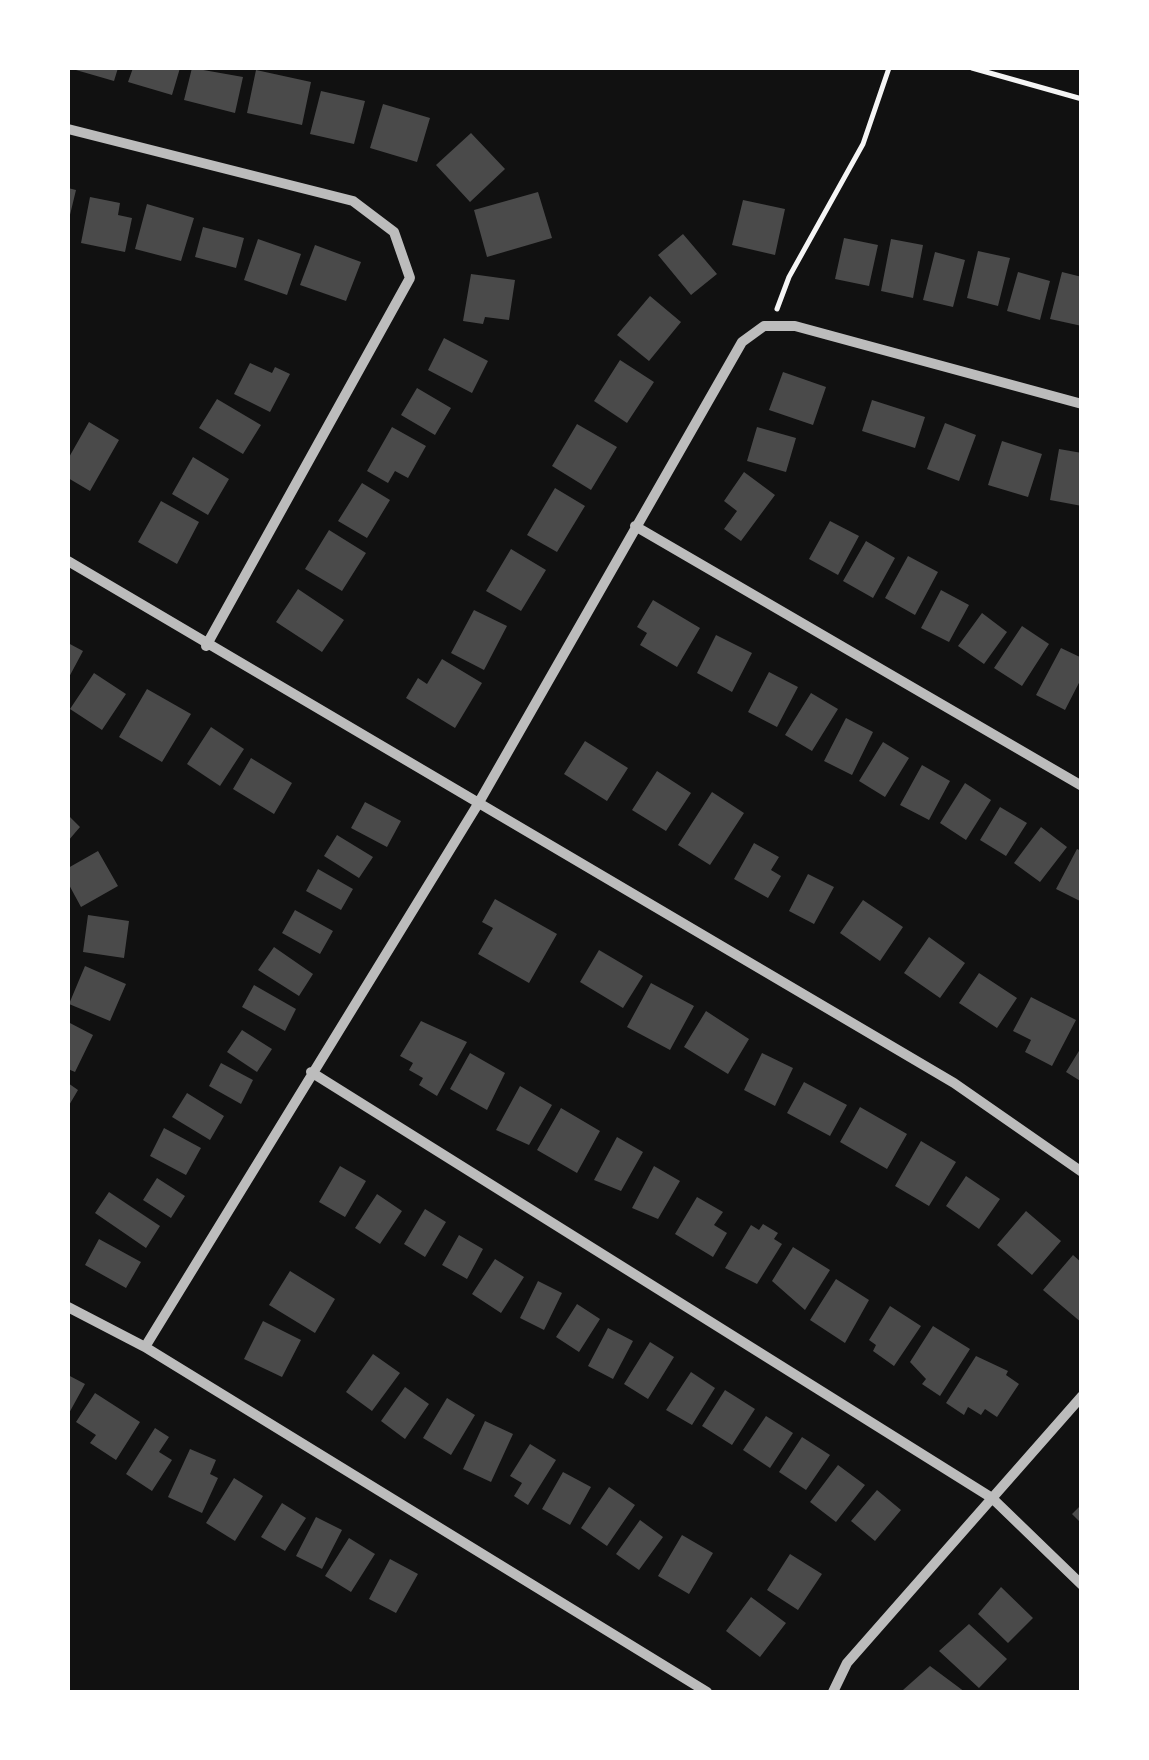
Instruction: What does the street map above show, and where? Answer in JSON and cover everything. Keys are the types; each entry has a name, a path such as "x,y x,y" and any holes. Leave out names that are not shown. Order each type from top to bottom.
{"street":[{"path":"68,129 354,201 394,232 410,278 206,646"},
{"path":"144,1347 478,804 742,342 764,326 809,328 1082,404"},
{"path":"636,526 1082,786"},
{"path":"68,561 206,646 954,1083 1082,1172"},
{"path":"311,1072 992,1498 1082,1586"},
{"path":"68,1307 144,1347 707,1692"},
{"path":"833,1692 846,1663 1082,1396"}],"path":[{"path":"779,304 863,144 889,68"},
{"path":"972,68 1082,99"}],"building":[{"path":"69,68 118,68 114,81"},
{"path":"133,68 180,68 172,95 128,82"},
{"path":"192,68 243,77 235,113 184,100"},
{"path":"256,70 311,82 302,125 247,113"},
{"path":"321,91 365,101 354,144 310,134"},
{"path":"383,104 430,118 417,162 370,148"},
{"path":"471,133 505,169 470,202 436,165"},
{"path":"68,188 76,190 69,219 68,219"},
{"path":"538,192 552,238 487,257 474,210"},
{"path":"90,197 120,203 118,215 132,218 125,252 81,243"},
{"path":"743,200 785,209 775,255 732,245"},
{"path":"147,204 194,218 181,261 135,249"},
{"path":"203,227 244,238 236,268 195,257"},
{"path":"683,234 717,274 691,295 658,255"},
{"path":"844,238 878,245 869,286 835,279"},
{"path":"258,239 301,254 287,295 244,280"},
{"path":"891,239 923,245 913,298 881,291"},
{"path":"315,245 361,262 346,301 300,285"},
{"path":"978,251 1010,258 998,306 967,298"},
{"path":"935,252 965,260 953,307 923,300"},
{"path":"1018,272 1050,281 1040,320 1007,311"},
{"path":"1062,272 1082,277 1082,326 1050,319"},
{"path":"471,274 515,280 509,320 485,317 483,324 463,321"},
{"path":"650,296 681,322 649,361 617,335"},
{"path":"444,338 488,361 472,393 428,370"},
{"path":"620,360 654,382 627,423 594,401"},
{"path":"250,363 272,373 275,367 290,374 270,412 234,394"},
{"path":"783,372 826,387 813,425 769,410"},
{"path":"417,388 451,408 435,435 401,415"},
{"path":"217,399 261,425 243,454 199,428"},
{"path":"872,400 925,417 915,448 862,431"},
{"path":"89,422 119,440 90,491 68,478 68,459"},
{"path":"945,423 976,435 959,481 927,469"},
{"path":"577,424 617,447 591,490 552,466"},
{"path":"392,427 426,446 408,478 395,471 388,483 367,471"},
{"path":"757,427 796,438 786,472 747,461"},
{"path":"1002,441 1042,454 1028,497 988,485"},
{"path":"1059,449 1082,453 1082,506 1050,500"},
{"path":"193,457 229,479 208,515 172,494"},
{"path":"744,472 775,495 741,541 724,529 737,511 724,501"},
{"path":"362,483 390,500 367,538 338,521"},
{"path":"555,488 585,506 557,552 527,535"},
{"path":"161,501 199,522 177,564 138,542"},
{"path":"830,521 859,536 838,575 809,559"},
{"path":"329,530 366,553 342,591 305,569"},
{"path":"866,541 895,558 873,598 843,581"},
{"path":"511,549 546,570 521,611 486,591"},
{"path":"908,556 938,572 915,615 885,598"},
{"path":"298,589 344,620 322,652 276,622"},
{"path":"941,590 969,605 949,642 921,628"},
{"path":"653,600 700,628 677,667 640,645 647,633 637,627"},
{"path":"474,610 507,626 484,670 451,653"},
{"path":"982,613 1007,632 984,664 958,646"},
{"path":"1022,626 1049,644 1022,686 994,668"},
{"path":"716,635 752,653 732,692 697,673"},
{"path":"68,643 83,651 68,679"},
{"path":"1061,648 1082,658 1082,677 1065,710 1036,695"},
{"path":"442,659 482,683 455,728 406,698 418,678 427,684"},
{"path":"769,672 798,687 777,727 748,712"},
{"path":"94,673 126,694 102,730 70,709"},
{"path":"147,689 191,714 162,762 119,737"},
{"path":"811,693 838,709 812,751 785,735"},
{"path":"846,718 873,732 852,775 824,761"},
{"path":"211,727 244,749 220,786 187,764"},
{"path":"585,741 628,768 607,801 564,774"},
{"path":"883,742 909,758 885,797 859,781"},
{"path":"251,758 292,783 274,814 233,789"},
{"path":"922,765 950,781 929,820 900,805"},
{"path":"657,771 691,793 666,831 632,810"},
{"path":"965,783 991,800 966,840 940,823"},
{"path":"712,792 744,813 710,865 678,845"},
{"path":"365,802 401,821 387,847 351,828"},
{"path":"1000,807 1027,823 1006,856 980,840"},
{"path":"68,815 80,827 68,841"},
{"path":"1041,827 1067,847 1040,882 1014,863"},
{"path":"337,835 373,857 359,878 324,856"},
{"path":"754,843 779,857 771,870 781,876 768,898 734,879"},
{"path":"1077,849 1082,851 1082,902 1056,889"},
{"path":"98,851 118,886 81,907 68,883 68,868"},
{"path":"318,869 353,889 341,910 306,891"},
{"path":"808,874 834,887 814,924 789,911"},
{"path":"495,899 557,934 529,983 478,954 493,928 482,922"},
{"path":"863,900 903,927 880,961 840,933"},
{"path":"295,910 333,931 320,954 282,933"},
{"path":"88,915 129,921 124,958 83,952"},
{"path":"929,937 965,963 940,998 904,973"},
{"path":"274,947 313,974 299,996 258,970"},
{"path":"599,950 643,976 623,1008 580,982"},
{"path":"85,966 126,984 110,1021 69,1004"},
{"path":"979,973 1017,998 997,1028 959,1003"},
{"path":"651,983 694,1006 670,1050 627,1027"},
{"path":"254,985 296,1009 285,1031 242,1007"},
{"path":"1031,997 1076,1020 1052,1066 1025,1052 1031,1040 1013,1031"},
{"path":"706,1011 749,1039 728,1074 684,1047"},
{"path":"421,1021 467,1042 437,1096 419,1085 423,1078 409,1070 413,1063 400,1056"},
{"path":"68,1022 93,1035 75,1072 68,1069"},
{"path":"242,1030 272,1049 257,1072 227,1052"},
{"path":"1082,1046 1082,1082 1066,1072"},
{"path":"470,1053 505,1073 487,1110 450,1089"},
{"path":"762,1053 793,1068 775,1106 744,1090"},
{"path":"221,1063 253,1080 241,1104 209,1086"},
{"path":"804,1082 847,1105 830,1136 787,1113"},
{"path":"68,1083 78,1090 68,1107"},
{"path":"520,1086 552,1105 529,1145 496,1130"},
{"path":"187,1093 224,1116 210,1140 172,1117"},
{"path":"860,1107 907,1134 887,1169 840,1142"},
{"path":"561,1108 600,1131 577,1173 537,1150"},
{"path":"164,1128 201,1148 186,1175 150,1156"},
{"path":"617,1137 643,1152 621,1191 594,1180"},
{"path":"921,1141 956,1162 929,1206 895,1186"},
{"path":"340,1166 366,1181 345,1217 319,1202"},
{"path":"654,1166 680,1181 658,1219 632,1208"},
{"path":"966,1176 1000,1199 979,1229 946,1206"},
{"path":"157,1178 185,1196 171,1218 143,1200"},
{"path":"109,1192 160,1226 146,1248 95,1213"},
{"path":"377,1194 402,1211 380,1244 355,1228"},
{"path":"697,1197 723,1212 714,1225 727,1233 713,1257 675,1234"},
{"path":"425,1209 446,1222 425,1257 404,1244"},
{"path":"1026,1211 1061,1241 1032,1275 997,1245"},
{"path":"763,1224 778,1233 774,1239 782,1244 757,1284 725,1268 751,1225 759,1230"},
{"path":"459,1235 483,1249 467,1279 442,1265"},
{"path":"99,1239 141,1262 126,1288 85,1265"},
{"path":"793,1247 830,1270 805,1310 772,1281"},
{"path":"1073,1255 1082,1263 1082,1323 1043,1290"},
{"path":"495,1259 524,1277 501,1313 472,1294"},
{"path":"290,1271 335,1299 315,1333 269,1305"},
{"path":"836,1279 869,1300 845,1343 810,1320"},
{"path":"538,1281 562,1293 544,1330 520,1318"},
{"path":"577,1304 600,1319 579,1352 556,1337"},
{"path":"890,1306 921,1326 894,1366 873,1351 876,1345 869,1340"},
{"path":"263,1321 301,1340 282,1377 244,1359"},
{"path":"933,1326 970,1349 940,1396 922,1384 926,1379 910,1362"},
{"path":"608,1328 633,1341 613,1379 588,1366"},
{"path":"650,1342 674,1357 648,1399 624,1384"},
{"path":"373,1354 400,1373 372,1411 346,1392"},
{"path":"976,1356 1008,1371 1006,1375 1019,1384 997,1417 985,1409 981,1415 968,1407 964,1415 946,1403"},
{"path":"691,1372 715,1388 692,1425 666,1410"},
{"path":"68,1375 85,1384 68,1415"},
{"path":"405,1387 429,1404 405,1439 381,1421"},
{"path":"725,1390 755,1409 732,1445 702,1426"},
{"path":"95,1393 140,1422 116,1460 90,1443 96,1435 76,1422"},
{"path":"447,1398 475,1415 451,1455 423,1438"},
{"path":"766,1416 793,1433 770,1468 743,1450"},
{"path":"485,1421 513,1434 491,1482 463,1469"},
{"path":"155,1428 169,1437 159,1452 172,1460 152,1491 126,1474"},
{"path":"802,1437 830,1455 806,1490 779,1472"},
{"path":"530,1444 556,1460 528,1505 514,1496 522,1483 510,1476"},
{"path":"190,1449 216,1460 210,1474 218,1478 202,1513 168,1497"},
{"path":"838,1465 865,1485 836,1522 810,1502"},
{"path":"563,1472 591,1487 570,1525 542,1509"},
{"path":"234,1478 263,1496 235,1541 206,1523"},
{"path":"609,1487 635,1505 607,1546 581,1528"},
{"path":"877,1490 901,1510 875,1541 851,1521"},
{"path":"282,1503 306,1518 285,1551 261,1537"},
{"path":"1082,1504 1082,1524 1072,1514"},
{"path":"316,1517 342,1530 322,1569 296,1556"},
{"path":"640,1520 663,1537 639,1570 616,1554"},
{"path":"682,1535 713,1553 689,1594 658,1576"},
{"path":"349,1538 375,1554 351,1592 325,1576"},
{"path":"790,1554 822,1574 798,1610 767,1590"},
{"path":"390,1559 418,1574 396,1613 369,1599"},
{"path":"1001,1587 1033,1618 1008,1643 978,1614"},
{"path":"751,1597 786,1623 760,1657 726,1631"},
{"path":"969,1624 1007,1659 979,1688 939,1651"},
{"path":"930,1666 965,1692 903,1690"}]}
